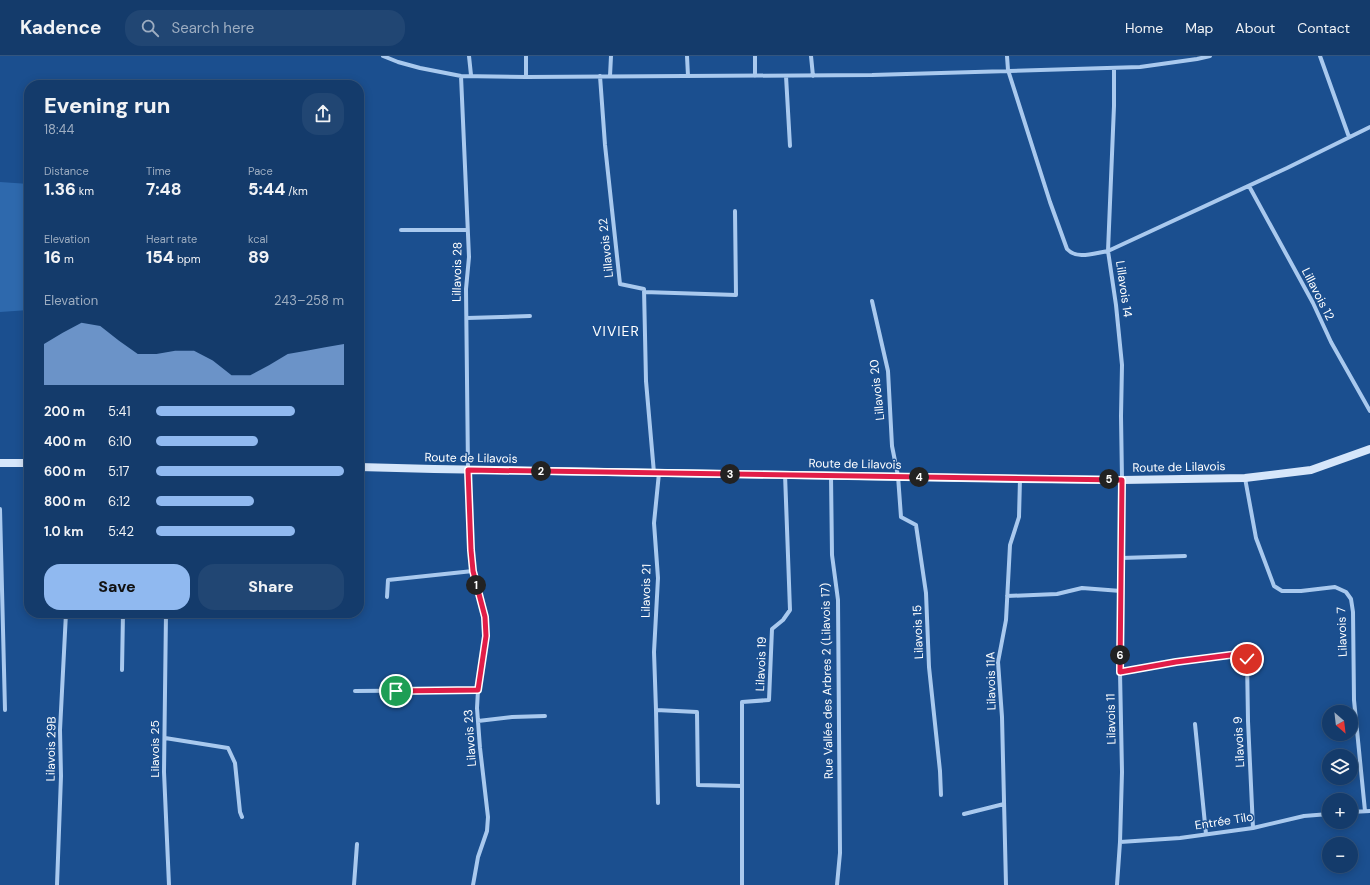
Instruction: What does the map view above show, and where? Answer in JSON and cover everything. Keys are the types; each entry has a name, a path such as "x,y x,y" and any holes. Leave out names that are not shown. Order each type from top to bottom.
{"main road":[{"name":"Route de Lilavois","path":"364,467 1020,479 1122,480 1245,478 1311,470 1370,449"},
{"path":"0,463 24,463"}],"street":[{"path":"383,56 420,68 461,76 526,77 813,76 1114,68 1140,67 1210,56"},
{"path":"469,56 470,75"},
{"path":"526,56 526,77"},
{"path":"610,56 610,76"},
{"path":"687,56 688,76"},
{"path":"755,56 755,76"},
{"path":"811,56 813,76"},
{"name":"Lillavois 14","path":"1007,56 1008,70 1050,202 1067,248 1071,253 1078,256 1108,251 1120,342 1122,480"},
{"path":"1320,56 1349,137"},
{"path":"1114,68 1114,106 1108,251 1249,186 1370,127"},
{"name":"Lillavois 28","path":"461,76 469,257 466,289 468,470"},
{"name":"Lillavois 22","path":"600,76 605,146 620,284 644,290 644,292"},
{"path":"786,76 790,146"},
{"name":"Lillavois 12","path":"1249,186 1313,303 1331,342 1370,411"},
{"path":"656,473 646,381 644,292 736,295 735,211"},
{"path":"401,230 468,230"},
{"name":"Lillavois 20","path":"872,301 888,371 892,446 898,476"},
{"path":"467,318 530,316"},
{"name":"Lilavois 23","path":"468,470 473,571 485,617 486,636 478,690 478,721 488,817 473,885"},
{"name":"Lilavois 21","path":"656,473 654,523 658,578 654,652 658,803"},
{"name":"Lilavois 19","path":"742,885 742,702 770,700 772,629 783,620 790,610 785,474"},
{"name":"Rue Vallée des Arbres 2 (Lilavois 17)","path":"831,476 832,554 838,600 840,853 837,885"},
{"name":"Lilavois 15","path":"898,476 901,517 916,526 925,585 929,667 940,771 940,795"},
{"name":"Lilavois 7","path":"1245,478 1256,538 1274,586 1282,591 1301,591 1335,587 1346,592 1351,599 1353,612 1354,700 1368,811"},
{"name":"Lilavois 11A","path":"1006,885 1002,717 998,662 1006,620 1010,545 1019,517 1020,479"},
{"name":"Lilavois 11","path":"1117,885 1122,772 1120,672 1122,480"},
{"path":"0,509 5,710"},
{"path":"1121,558 1185,556"},
{"path":"387,597 388,580 473,571"},
{"path":"1007,596 1057,594 1082,588 1121,591"},
{"name":"Lilavois 29B","path":"58,885 61,776 60,730 66,618"},
{"path":"122,670 123,618"},
{"name":"Lilavois 25","path":"166,618 164,772 169,885"},
{"name":"Lilavois 9","path":"1120,672 1176,662 1238,654 1246,655 1253,828"},
{"path":"355,691 478,690"},
{"path":"656,710 697,712 698,785 742,786"},
{"path":"478,721 512,717 545,716"},
{"path":"1195,724 1206,834"},
{"path":"165,738 228,748 235,763 240,812 242,817"},
{"path":"964,814 1004,804"},
{"path":"1358,812 1368,811"},
{"name":"Entrée Tilo","path":"1120,842 1180,838 1253,828 1304,816 1322,815"},
{"path":"354,885 357,844"}],"shaded area":[{"path":"0,182 24,184 24,310 0,312"}],"district":[{"name":"VIVIER","path":"616,331"}],"route":[{"path":"396,691 478,690 486,636 485,617 473,571 468,470 1122,480 1120,672 1176,662 1238,654 1246,655 1247,659"}]}
